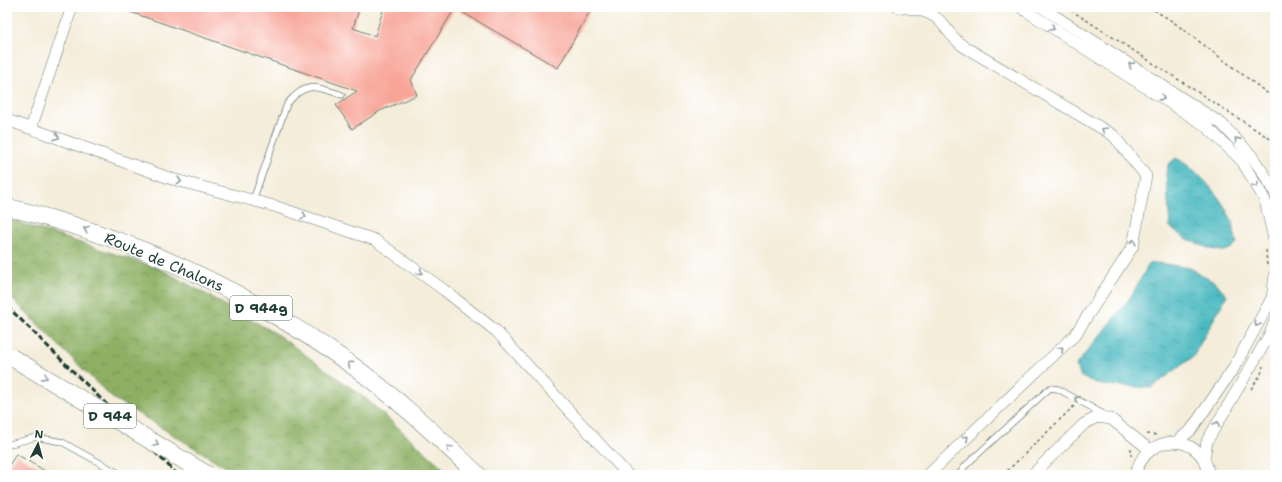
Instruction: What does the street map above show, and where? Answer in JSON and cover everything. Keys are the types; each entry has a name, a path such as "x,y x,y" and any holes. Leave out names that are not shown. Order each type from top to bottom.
{"main road":[{"name":"Route de Chalons","path":"7,207 85,228 143,250 199,274 247,300 346,361 392,397 478,475"},
{"name":"D 944","path":"9,355 208,475"}],"street":[{"path":"31,128 72,7"},
{"path":"898,7 922,11 939,20 954,39 963,46 1113,135 1146,176 1133,246 1075,335 928,475"},
{"path":"1041,7 1222,124 1251,155 1273,188 1275,194"},
{"path":"1015,9 1206,126 1242,161 1265,200 1271,247"},
{"path":"7,120 172,179 253,200 375,240 444,290 496,331 628,475"},
{"path":"1176,442 1191,430 1233,369 1272,298 1271,274"},
{"path":"1204,460 1207,441 1270,334 1275,320"},
{"path":"1032,475 1084,424 1096,417 1110,418 1137,438 1150,450"},
{"path":"1135,475 1140,461 1150,450 1158,445 1176,442 1187,445 1196,451 1204,460 1209,475"}],"lane":[{"path":"253,200 287,104 295,94 306,88 319,87 342,95"},
{"path":"959,475 965,466 1050,388 1058,389 1110,418"},
{"path":"7,445 36,437 62,442 122,475"}],"path":[{"path":"1004,7 1015,9"},
{"path":"1066,7 1275,142"},
{"path":"1149,7 1172,22 1275,99"},
{"path":"1271,247 1271,274"},
{"path":"1003,475 1080,401"},
{"path":"1132,458 1130,450 1140,434 1162,434"}],"green space":[{"path":"7,219 161,269 275,333 365,398 451,475 239,475 111,397 7,294"}],"water":[{"path":"1176,158 1192,169 1216,194 1223,204 1232,222 1237,243 1230,249 1219,251 1212,249 1180,235 1170,227 1166,173 1168,165"},
{"path":"1158,263 1190,268 1217,284 1227,295 1193,357 1151,388 1101,385 1081,377 1076,365 1130,298 1149,264"}],"building":[{"path":"116,7 360,7 353,28 375,36 384,7 592,7 558,68 455,8 411,80 417,95 380,111 352,129 336,105 357,91"},
{"path":"16,454 52,475 7,475 7,469"}],"railway":[{"path":"7,306 178,475"}]}
